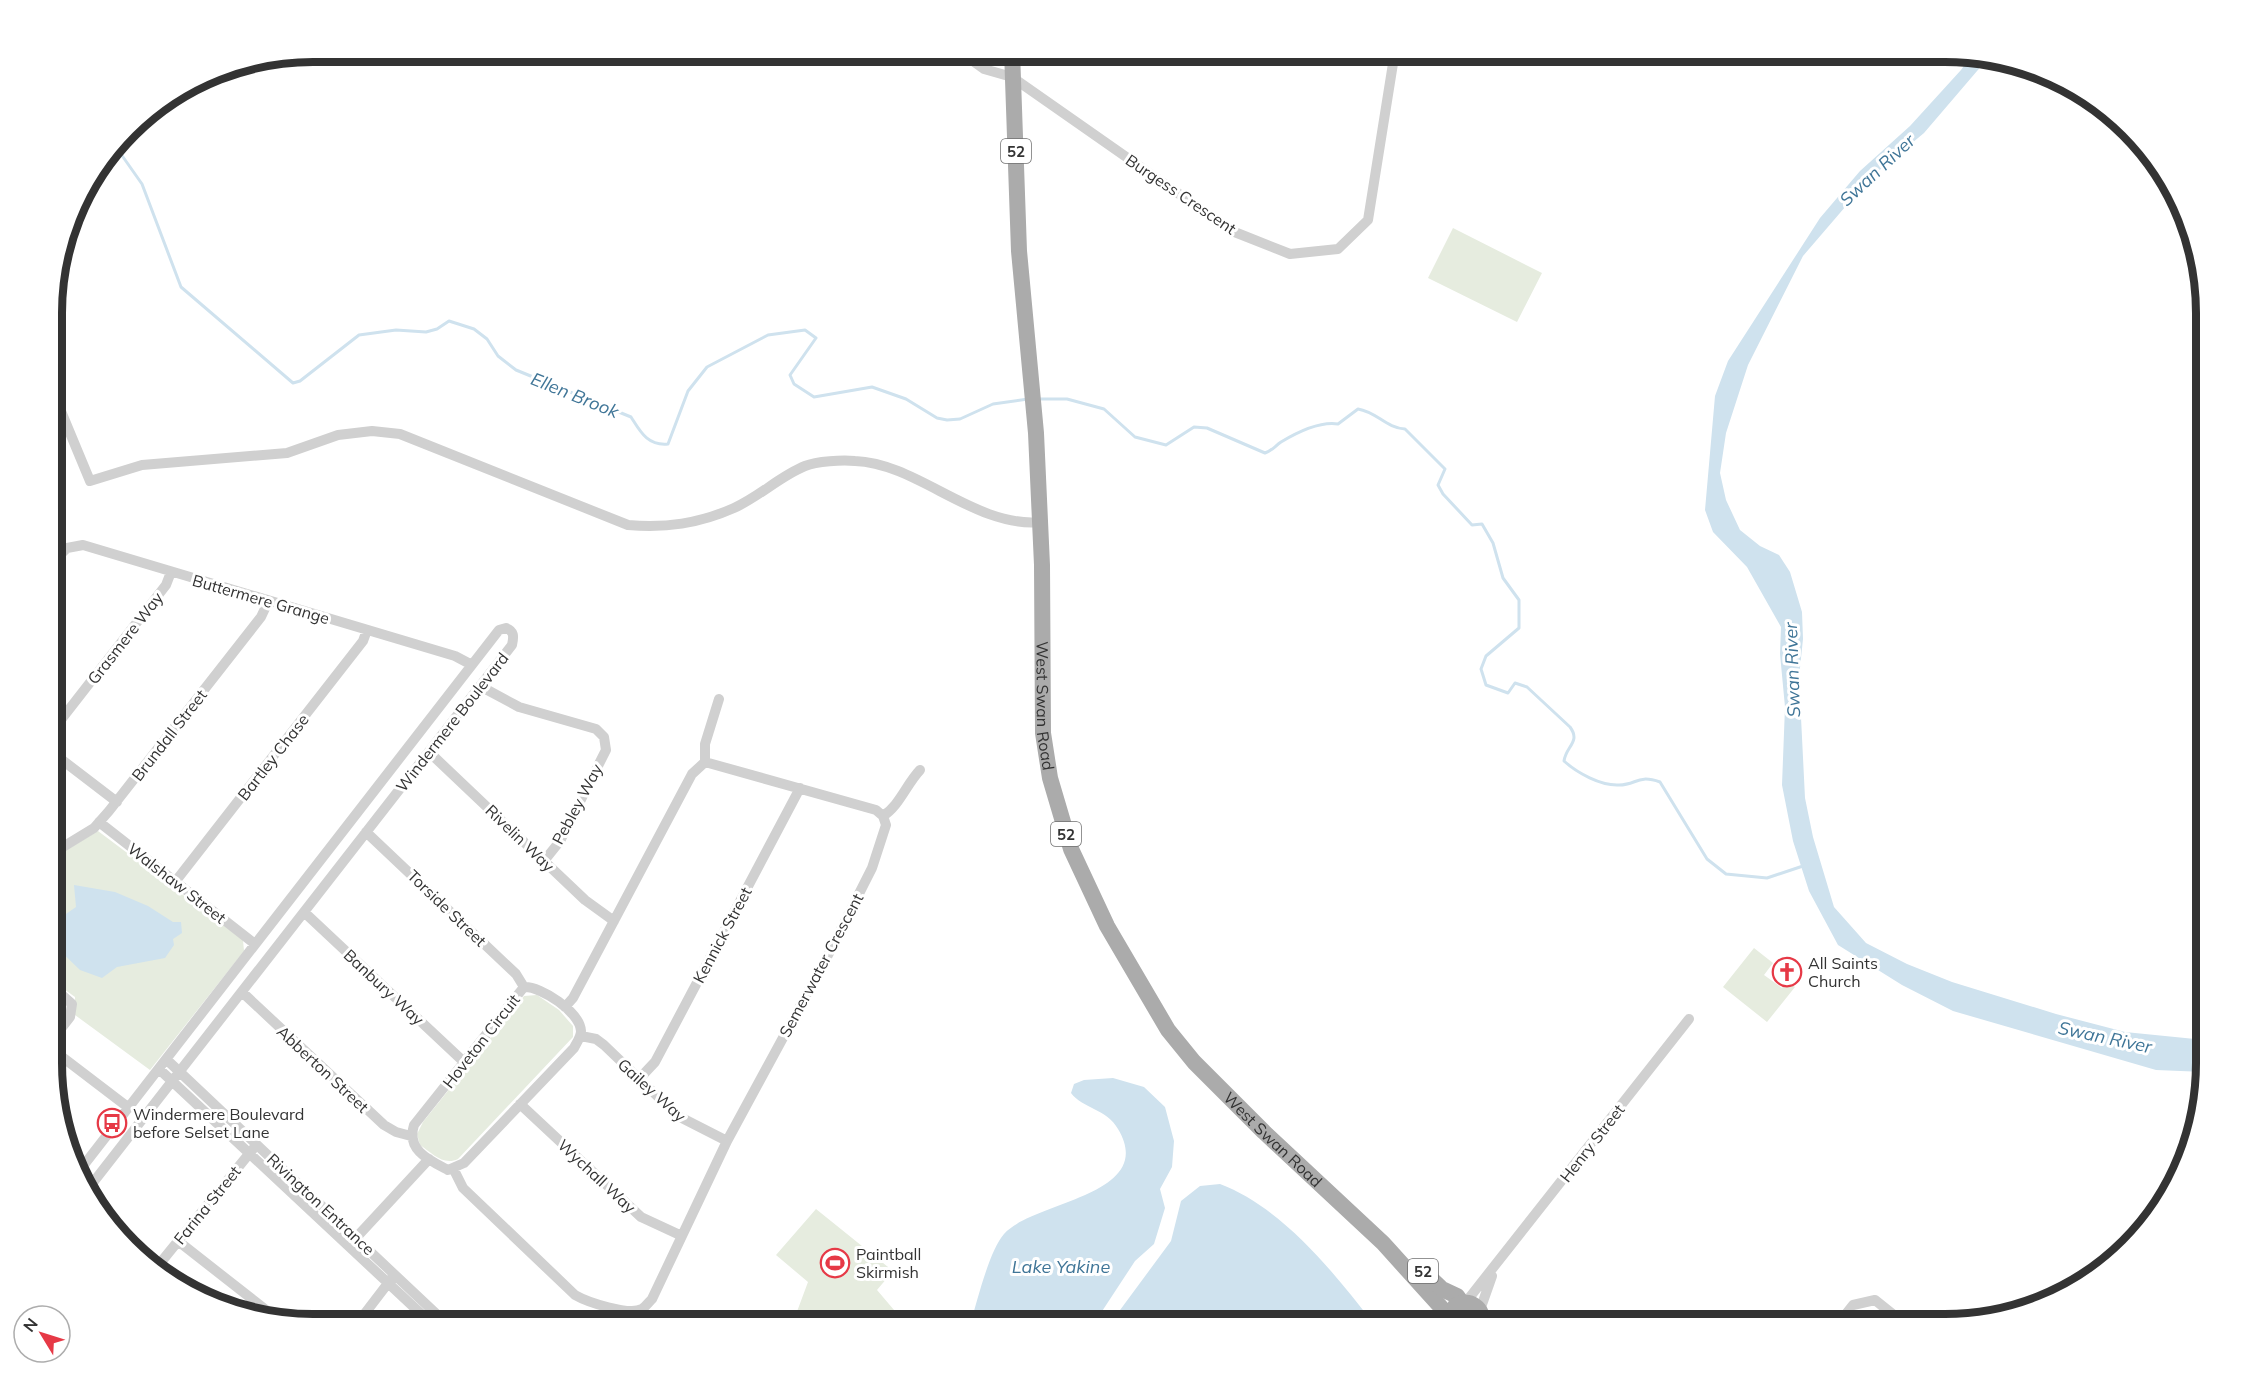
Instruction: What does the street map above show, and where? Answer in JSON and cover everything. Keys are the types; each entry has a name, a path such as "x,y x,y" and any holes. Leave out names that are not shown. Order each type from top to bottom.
{"main road":[{"name":"West Swan Road","path":"1012,62 1019,251 1036,433 1044,645 1043,733 1050,778 1071,849 1107,926 1162,1021 1194,1062 1320,1187 1383,1243 1441,1314"},
{"name":"West Swan Road","path":"1383,1243 1396,1245 1442,1289 1457,1296 1477,1314"},
{"name":"52","path":"1450,1314 1453,1307 1477,1314"}],"street":[{"name":"Burgess Crescent","path":"974,62 984,69 1012,77 1232,231 1290,254 1338,249 1368,220 1393,62"},
{"path":"62,414 90,481 142,465 287,453 338,435 372,431 400,434 628,525 664,528 706,518 735,508 806,465 856,460 894,469 990,514 1040,522"},
{"name":"Buttermere Grange","path":"62,554 67,549 83,545 455,656 472,665"},
{"name":"Grasmere Way","path":"62,718 166,585 171,572"},
{"name":"Brundall Street","path":"62,847 99,822 117,802 261,617 268,602"},
{"name":"Windermere Boulevard","path":"83,1166 499,630 506,627 511,630 514,636 512,645 92,1184"},
{"name":"Bartley Chase","path":"175,882 363,641 367,630"},
{"name":"Pebley Way","path":"480,686 519,707 596,729 604,737 606,750 560,841 544,861"},
{"path":"565,1007 573,998 692,774 705,762 705,744 719,699"},
{"name":"Rivelin Way","path":"429,752 585,900 614,921"},
{"path":"62,760 117,802"},
{"path":"705,762 876,810 883,816 892,810 904,787 920,770"},
{"name":"Kennick Street","path":"639,1079 655,1062 801,788"},
{"name":"Semerwater Crescent","path":"454,1170 463,1188 575,1295 588,1303 634,1311 642,1309 652,1299 727,1141 829,953 872,868 886,825 883,816"},
{"name":"Walshaw Street","path":"99,822 255,944"},
{"name":"Torside Street","path":"366,832 516,974 524,987"},
{"name":"Banbury Way","path":"304,912 464,1062"},
{"name":"Hoveton Circuit","path":"411,1136 414,1125 524,987 533,987 542,991 565,1007 579,1022 581,1036"},
{"name":"Abberton Street","path":"242,992 384,1125 396,1132 411,1136"},
{"path":"62,995 72,1004 70,1017 62,1027"},
{"name":"Henry Street","path":"1477,1314 1495,1267 1689,1019"},
{"path":"411,1136 414,1148 448,1170 454,1170 464,1163 574,1048 581,1036"},
{"name":"Gailey Way","path":"581,1036 596,1039 604,1045 678,1116 727,1141"},
{"path":"62,1057 129,1108"},
{"name":"Rivington Entrance","path":"167,1060 254,1148 392,1279 435,1314"},
{"name":"Rivington Entrance","path":"159,1069 254,1148"},
{"name":"Wychall Way","path":"520,1104 640,1217 682,1236"},
{"name":"Farina Street","path":"160,1263 254,1148"},
{"path":"352,1241 429,1159"},
{"path":"178,1241 267,1310"},
{"name":"Henry Street","path":"1477,1314 1495,1267"},
{"path":"365,1314 392,1279"},
{"name":"Rivington Entrance","path":"392,1279 423,1314"},
{"path":"1846,1314 1853,1305 1875,1300 1892,1314"}],"shaded area":[{"path":"1453,228 1542,273 1517,322 1428,278"},
{"path":"98,831 243,940 244,951 150,1070 75,1015 75,997 62,988 62,853"},
{"path":"1754,948 1773,963 1764,975 1782,988 1787,981 1795,987 1767,1022 1723,987"},
{"path":"537,995 559,1010 573,1026 573,1037 458,1159 447,1161 433,1155 420,1145 417,1134 423,1122 524,996"},
{"name":"Paintball Skirmish","path":"816,1209 893,1271 877,1290 897,1314 796,1314 808,1282 776,1255"}],"water":[{"name":"Swan River","path":"1966,63 1983,65 1924,133 1870,178 1803,256 1748,365 1726,433 1720,473 1726,500 1740,530 1760,546 1779,555 1790,572 1802,612 1803,639 1799,677 1805,798 1813,837 1834,907 1866,943 1907,964 1952,982 2056,1014 2125,1032 2196,1039 2196,1072 2156,1070 1953,1011 1902,985 1838,945 1809,891 1793,841 1782,785 1785,707 1780,654 1781,627 1747,567 1713,532 1705,510 1715,396 1728,361 1820,218 1860,171 1910,126"},
{"path":"74,885 115,892 148,906 173,922 181,922 182,933 173,939 174,945 165,958 117,967 102,978 80,970 62,953 62,917 76,907"},
{"name":"Lake Yakine","path":"1113,1078 1144,1087 1165,1107 1174,1141 1172,1167 1160,1189 1165,1208 1154,1244 1135,1261 1100,1314 973,1314 988,1264 1004,1234 1019,1223 1107,1183 1121,1169 1126,1151 1118,1129 1108,1117 1081,1102 1071,1093 1074,1084 1084,1080"},
{"path":"1220,1184 1264,1208 1303,1241 1366,1314 1117,1314 1171,1241 1181,1201 1200,1186"}],"waterway":[{"name":"Ellen Brook","path":"120,152 142,184 181,287 293,383 300,381 359,335 396,330 426,332 437,329 449,321 474,329 487,339 498,356 516,370 631,417 649,440 661,444 668,444 688,391 707,367 768,335 805,330 816,338 790,375 794,384 814,397 872,387 906,399 937,418 947,420 960,419 993,404 1028,399"},
{"name":"Ellen Brook","path":"1038,399 1067,399 1104,409 1135,437 1166,445 1194,427 1207,428 1265,453 1308,428 1323,424 1338,424 1358,409 1371,413 1392,426 1405,429 1445,469 1438,485 1443,494 1472,525 1482,524 1493,543 1503,578 1519,600 1519,628 1486,656 1481,669 1486,685 1508,693 1515,683 1527,687 1570,727 1574,737 1564,761 1582,774 1612,785 1625,785 1642,779 1660,782 1707,859 1726,874 1767,878 1803,866"}],"place":[{"name":"All Saints Church","path":"1787,972"},
{"name":"Windermere Boulevard before Selset Lane","path":"112,1123"},
{"name":"Paintball Skirmish","path":"835,1263"}]}
